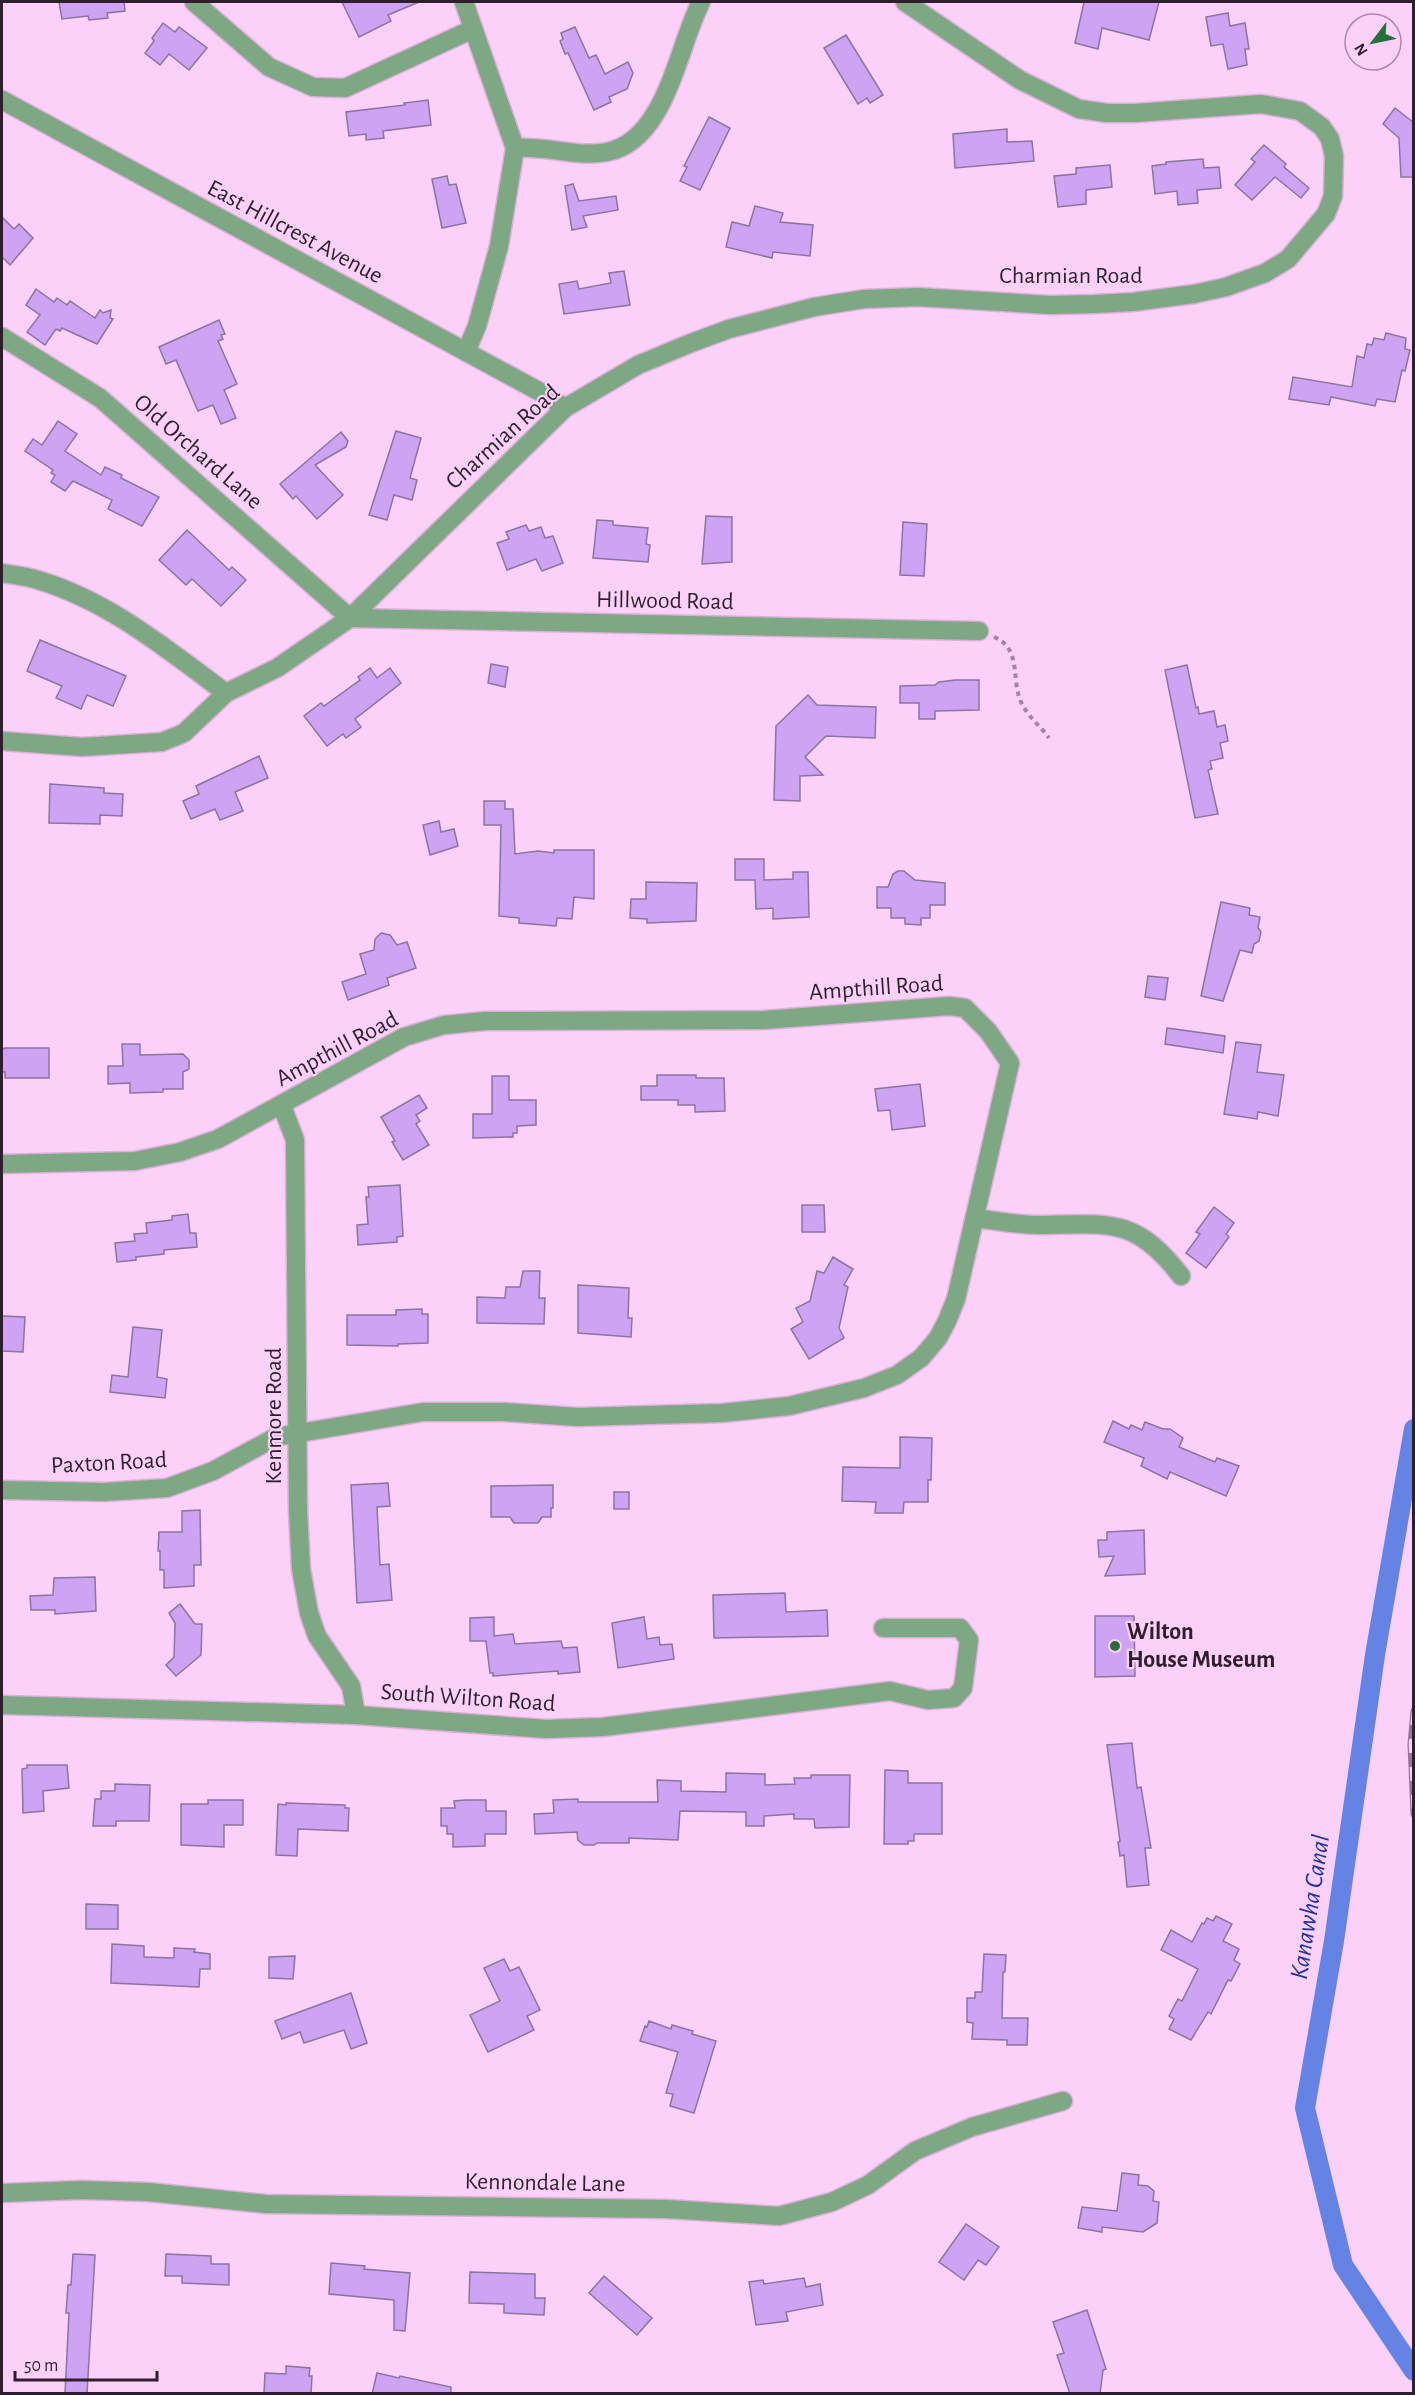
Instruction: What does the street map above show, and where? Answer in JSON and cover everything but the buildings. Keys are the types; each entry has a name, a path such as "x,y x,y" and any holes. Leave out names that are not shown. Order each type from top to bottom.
{"street":[{"path":"194,2 269,67 313,87 345,88 473,29"},
{"path":"464,2 515,148 499,246 477,326 466,352"},
{"path":"515,148 531,146 590,153 608,152 637,137 660,105 701,2"},
{"name":"Charmian Road","path":"2,741 82,747 162,742 184,733 226,693 277,668 350,618 565,408 638,365 670,352 729,329 814,307 864,299 918,297 1050,305 1133,302 1170,298 1226,287 1265,273 1288,259 1326,214 1332,196 1334,156 1330,139 1322,127 1300,111 1261,104 1136,113 1107,113 1079,109 1020,80 905,2"},
{"name":"East Hillcrest Avenue","path":"2,100 542,393 565,408"},
{"name":"Old Orchard Lane","path":"2,338 100,398 350,618"},
{"path":"2,573 37,579 76,594 139,628 226,693"},
{"name":"Hillwood Road","path":"350,618 979,631"},
{"name":"Ampthill Road","path":"2,1164 135,1161 180,1152 218,1139 282,1106 404,1036 444,1025 485,1021 764,1020 949,1006 965,1008 988,1031 1010,1063 956,1299 938,1338 921,1358 897,1374 864,1388 789,1406 722,1413 578,1417 504,1412 423,1412"},
{"name":"Kenmore Road","path":"282,1106 295,1140 297,1434 301,1569 309,1613 317,1636 351,1686 356,1715"},
{"path":"975,1218 1038,1225 1071,1223 1109,1225 1130,1231 1152,1242 1181,1276"},
{"name":"Paxton Road","path":"2,1490 104,1492 167,1488 213,1471 276,1437 423,1412"},
{"name":"South Wilton Road","path":"2,1705 356,1715 546,1729 613,1726 890,1691 928,1700 954,1698 963,1688 969,1640 960,1628 883,1628"},
{"name":"Kennondale Lane","path":"2,2193 81,2190 148,2192 266,2204 666,2209 778,2216 832,2202 868,2185 915,2151 972,2127 1063,2101"}],"path":[{"path":"979,631 1004,641 1010,649 1021,704 1049,738"}],"waterway":[{"name":"Kanawha Canal","path":"1414,1429 1375,1655 1334,1941 1305,2108 1343,2265 1414,2371"}],"railway":[{"path":"1414,1711 1411,1744 1414,1814"}],"place":[{"name":"Wilton House Museum","path":"1115,1646"}]}
